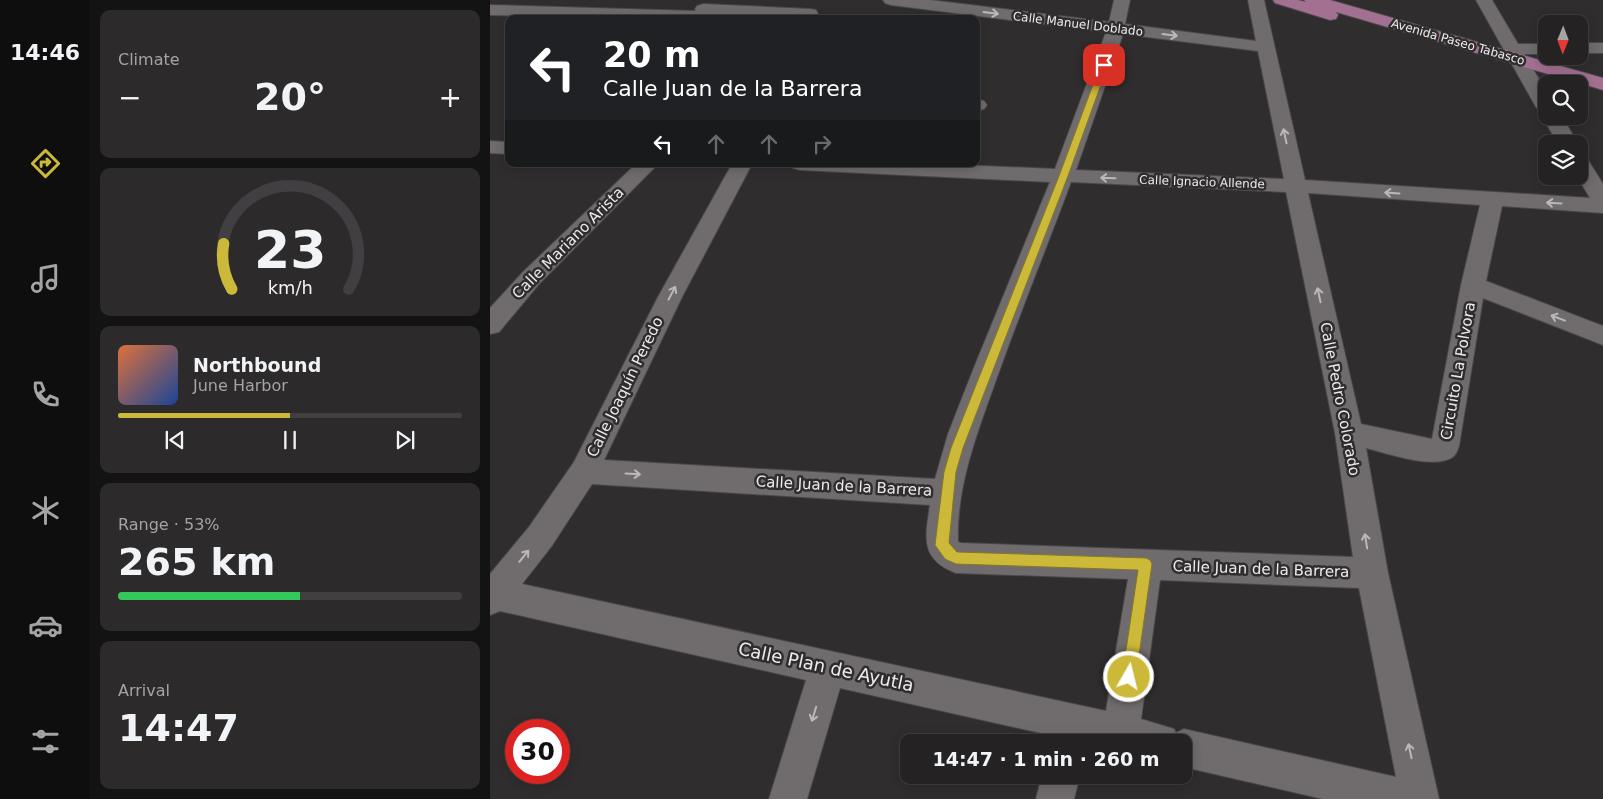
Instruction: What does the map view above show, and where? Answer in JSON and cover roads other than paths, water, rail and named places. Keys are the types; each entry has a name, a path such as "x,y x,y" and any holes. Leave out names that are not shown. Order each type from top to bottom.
{"main road":[{"name":"Avenida Paseo Tabasco","path":"1281,0 1518,60 1546,75"},
{"name":"Avenida Paseo Tabasco","path":"1312,0 1603,84"},
{"path":"1588,91 1603,96"}],"street":[{"path":"490,9 499,0"},
{"name":"Calle Manuel Doblado","path":"891,0 1266,47"},
{"path":"947,492 950,472 957,448 1064,176 1117,29 1122,0"},
{"name":"Calle Pedro Colorado","path":"1256,0 1349,433 1372,573 1420,799"},
{"path":"1484,0 1538,94"},
{"path":"490,9 812,13"},
{"path":"1588,48 1603,48"},
{"path":"1518,60 1538,51"},
{"path":"490,148 505,148"},
{"name":"Calle Mariano Arista","path":"490,325 531,278 645,167"},
{"name":"Calle Joaquín Peredo","path":"491,595 552,521 584,471 670,297 740,167"},
{"name":"Calle Ignacio Allende","path":"942,167 1064,176 1296,186 1492,200 1603,204"},
{"path":"1588,177 1603,204"},
{"name":"Circuito La Polvora","path":"1349,433 1430,451 1442,449 1445,446 1473,285 1492,200"},
{"path":"1473,285 1603,336"},
{"name":"Calle Juan de la Barrera","path":"584,471 947,492 942,545 953,557 1372,573"},
{"path":"1120,733 1146,564"},
{"name":"Calle Plan de Ayutla","path":"491,595 828,667 1070,732 1125,734"},
{"path":"788,799 828,667"},
{"path":"1192,750 1406,799"},
{"path":"1055,799 1058,784"}]}
